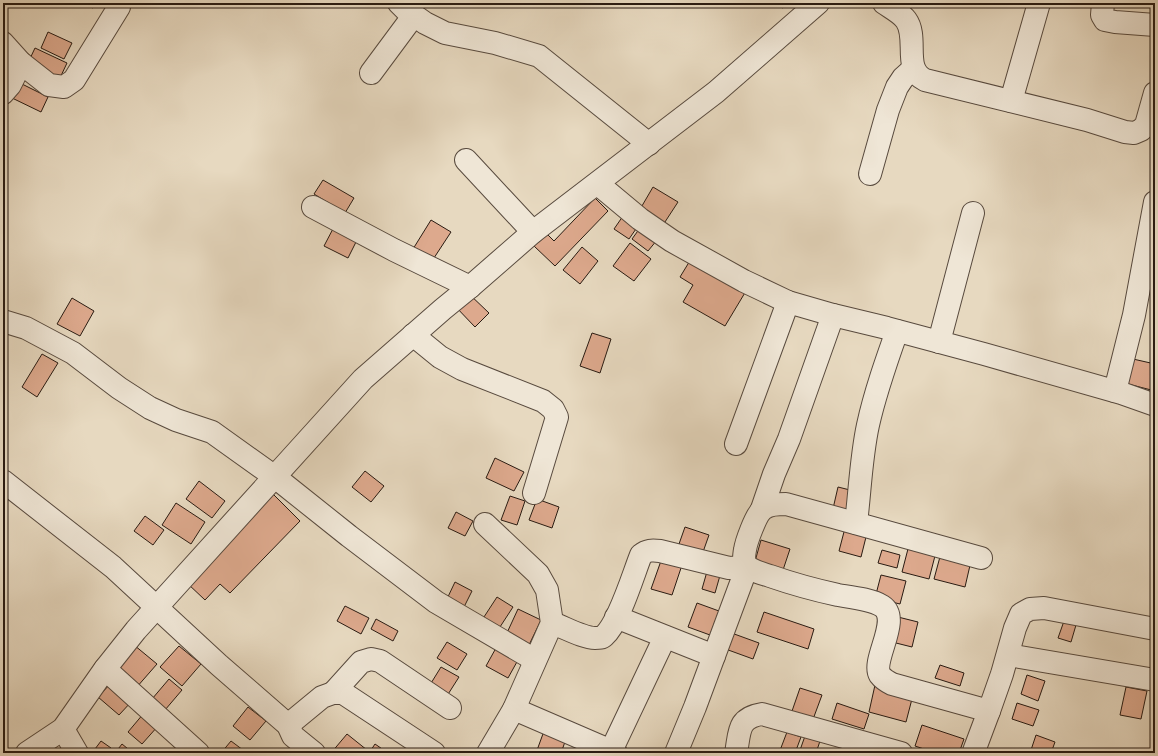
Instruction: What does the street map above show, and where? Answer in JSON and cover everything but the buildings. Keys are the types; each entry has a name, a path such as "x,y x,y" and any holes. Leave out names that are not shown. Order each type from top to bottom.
{"street":[{"path":"27,753 63,729 105,669 136,630 363,379 533,232 598,184 716,92 818,3"},
{"path":"884,3 906,19 910,26 913,69 918,77 925,80 1011,100 1088,120 1125,132 1134,133 1141,130 1150,129 1155,93"},
{"path":"1011,100 1039,3"},
{"path":"1103,3 1102,15 1105,20 1155,25"},
{"path":"3,43 21,63 49,85 64,88 74,80 119,7"},
{"path":"371,72 406,9 425,23 445,33 495,43 539,56 649,144"},
{"path":"3,94 10,85 21,63"},
{"path":"870,174 888,110 897,86 902,78 913,69"},
{"path":"466,160 533,232"},
{"path":"598,184 640,219 672,241 744,281 788,302 833,316 939,342 1115,391 1155,405"},
{"path":"1115,391 1134,315 1155,202"},
{"path":"313,207 470,288"},
{"path":"939,342 973,213"},
{"path":"736,444 788,302"},
{"path":"747,567 744,562 745,550 756,517 762,509 833,316"},
{"path":"3,321 26,328 73,353 119,388 150,408 176,420 212,432 274,477 436,602 535,660"},
{"path":"856,523 867,426 874,398 897,331"},
{"path":"412,336 440,357 462,369 544,401 553,409 557,417 534,493"},
{"path":"3,480 114,567 219,665 288,725 293,736 314,753"},
{"path":"762,509 771,505 786,504 981,558"},
{"path":"485,524 538,574 547,590 552,623 514,709 488,753"},
{"path":"552,623 588,637 596,638 602,637 606,634 616,617 641,555 646,551 660,551 729,568 747,567 801,586 880,605 886,609 889,618 879,666 880,674 885,680 892,684 989,711"},
{"path":"676,753 695,707 747,567"},
{"path":"976,752 1008,655 1015,628 1021,614 1030,609 1044,608 1155,630"},
{"path":"616,617 714,656"},
{"path":"514,709 613,752 665,637"},
{"path":"1008,655 1155,680"},
{"path":"333,693 360,662 372,659 380,661 450,708"},
{"path":"105,669 198,753"},
{"path":"288,725 322,697 333,693 343,693 434,753"},
{"path":"736,753 738,734 743,722 752,716 762,714 901,753"},
{"path":"63,729 77,753"}]}
